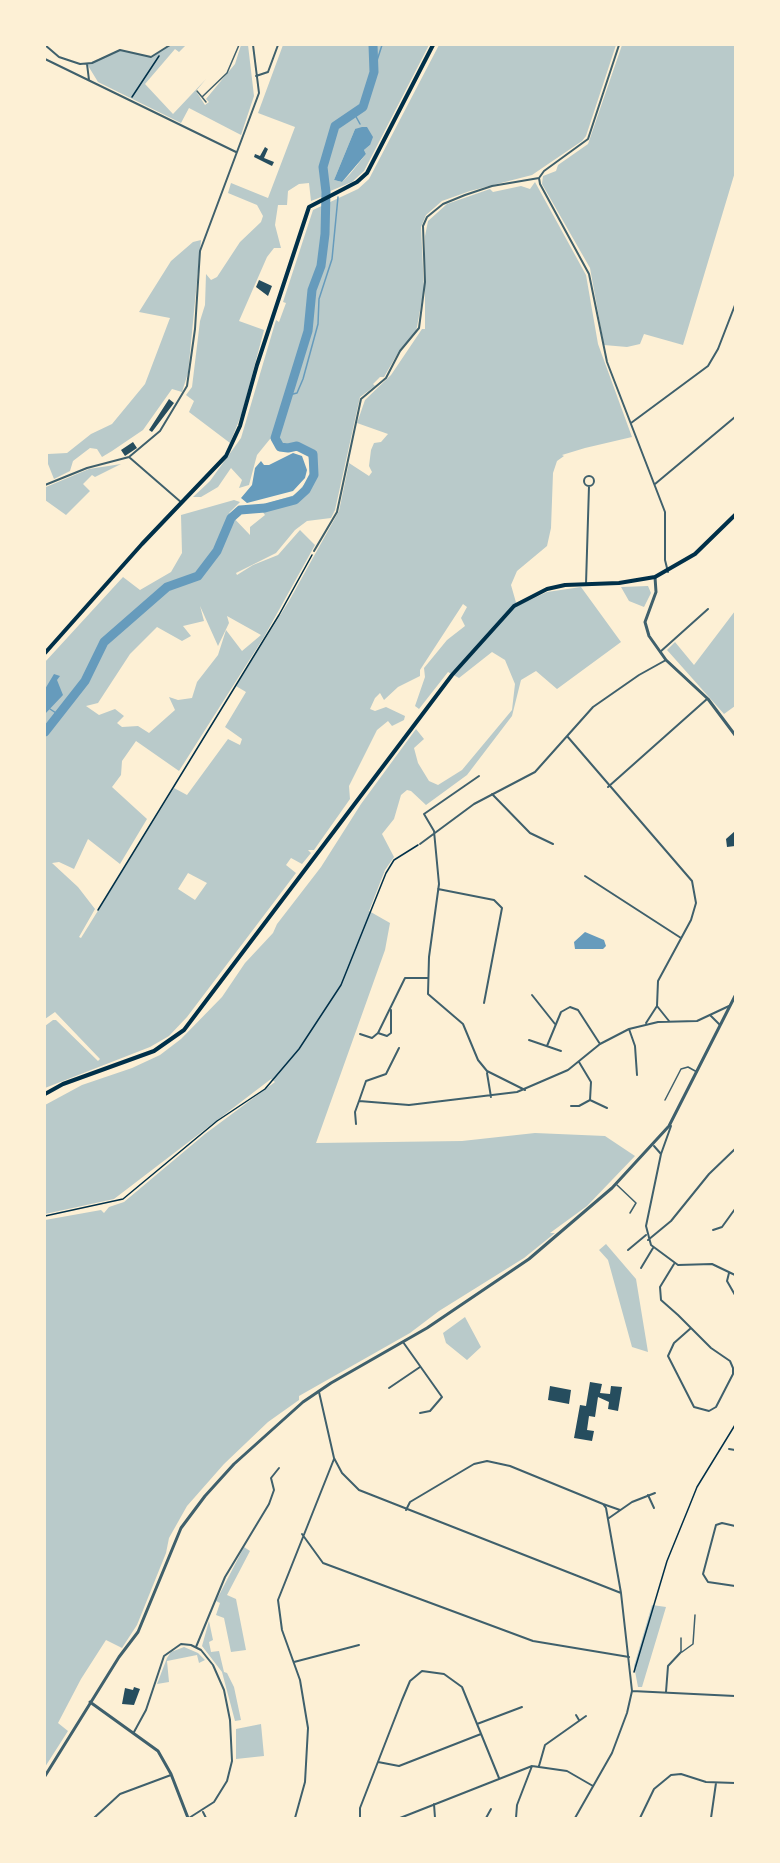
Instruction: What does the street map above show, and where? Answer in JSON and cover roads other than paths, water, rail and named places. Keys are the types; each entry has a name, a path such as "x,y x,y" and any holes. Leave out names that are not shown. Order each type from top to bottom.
{"main road":[{"path":"45,653 213,471 234,442 309,207 357,182 367,173 433,45"},
{"path":"45,1094 63,1084 154,1051 184,1030 431,702 514,606 547,589 619,583 655,577 668,572 695,554 735,515"}],"street":[{"path":"45,45 62,58 87,64 120,50 144,57 161,52 170,45"},
{"path":"120,50 122,45"},
{"path":"45,485 87,468 129,458 160,431 188,386 195,329 200,251 259,93 253,45"},
{"path":"256,76 268,72 278,45"},
{"path":"314,551 337,512 361,399 386,378 400,351 419,328 425,282 423,226 427,217 443,204 465,195 492,186 539,178 544,171 588,139 619,45"},
{"path":"45,59 236,152"},
{"path":"87,64 90,80"},
{"path":"539,178 540,184 573,240 589,274 602,345 666,519 665,560 668,572"},
{"path":"631,423 708,366 714,357 735,305"},
{"path":"655,484 735,417"},
{"path":"129,458 182,503"},
{"path":"586,584 589,486"},
{"path":"655,577 656,592 645,622 649,636 666,660 708,699 735,735"},
{"path":"660,652 708,609"},
{"path":"420,844 492,794 541,767 567,736 606,697 666,660"},
{"path":"609,787 708,699"},
{"path":"567,736 692,881 696,903 691,920 658,981 657,1006 646,1023"},
{"path":"478,776 424,814 434,833 438,889 428,978 429,996 463,1024 478,1060 488,1071 525,1089"},
{"path":"492,794 530,833 553,844"},
{"path":"585,876 681,938"},
{"path":"438,889 494,900 502,908 484,1003"},
{"path":"360,1034 372,1038 378,1033 405,978 428,978"},
{"path":"531,995 555,1024"},
{"path":"735,996 672,1123 661,1155 649,1206 646,1235 653,1247 674,1264 682,1266 712,1263 735,1275"},
{"path":"359,1101 409,1105 491,1096 525,1089 554,1077 579,1062 600,1044 629,1029 646,1023 690,1022 730,1005"},
{"path":"657,1006 669,1021"},
{"path":"378,1033 390,1035 391,1009"},
{"path":"547,1047 555,1024 564,1009 575,1009 600,1044"},
{"path":"710,1015 720,1025"},
{"path":"629,1029 635,1046 637,1076"},
{"path":"528,1040 561,1051"},
{"path":"356,1124 355,1112 366,1081 386,1074 399,1048"},
{"path":"579,1062 591,1082 590,1101"},
{"path":"488,1071 491,1096"},
{"path":"571,1106 579,1106 590,1101 607,1108"},
{"path":"45,1776 90,1702 138,1632 173,1545 193,1510 234,1464 319,1391 403,1342 529,1259 616,1184 654,1146 672,1123"},
{"path":"654,1146 661,1155"},
{"path":"648,1240 671,1221 709,1174 735,1149"},
{"path":"713,1230 722,1227 735,1209"},
{"path":"628,1250 646,1235"},
{"path":"641,1268 653,1247"},
{"path":"674,1264 660,1287 659,1295 663,1304 730,1361 733,1368 719,1402 709,1411 694,1407 668,1356 674,1343 691,1328"},
{"path":"729,1273 727,1281 735,1295"},
{"path":"403,1342 442,1397 438,1405 430,1411 420,1413"},
{"path":"388,1388 420,1367"},
{"path":"319,1391 334,1458 348,1481 359,1490 621,1593"},
{"path":"729,1449 735,1450"},
{"path":"296,1818 305,1782 308,1747 306,1713 294,1662 282,1630 278,1600 302,1534 334,1458"},
{"path":"406,1510 410,1502 474,1464 487,1461 510,1466 620,1510"},
{"path":"196,1647 225,1577 269,1504 274,1490 271,1478 279,1468"},
{"path":"609,1518 655,1493"},
{"path":"648,1495 654,1508"},
{"path":"575,1818 621,1730 632,1691 621,1593 609,1518 603,1504"},
{"path":"735,1526 722,1523 716,1525 703,1574 705,1580 735,1586"},
{"path":"302,1534 323,1563 533,1641 629,1657"},
{"path":"90,1702 154,1747 171,1774 189,1818 203,1812 214,1802 227,1781 233,1746 228,1709 219,1675 206,1656 196,1647 186,1644 176,1646 164,1656 146,1710 134,1732"},
{"path":"294,1662 359,1645"},
{"path":"666,1692 668,1666 681,1652"},
{"path":"360,1818 360,1808 410,1681 422,1671 435,1671 459,1683 499,1778"},
{"path":"632,1691 735,1696"},
{"path":"477,1724 522,1707"},
{"path":"576,1715 579,1720"},
{"path":"539,1766 545,1745 586,1716"},
{"path":"378,1762 399,1766 481,1734"},
{"path":"400,1818 532,1766 567,1772 593,1786"},
{"path":"516,1818 517,1806 532,1766"},
{"path":"94,1818 120,1794 171,1774"},
{"path":"640,1818 654,1789 667,1777 681,1774 716,1783 735,1783"},
{"path":"711,1818 716,1783"},
{"path":"434,1804 435,1818"},
{"path":"486,1818 490,1809"},
{"path":"203,1812 206,1818"}],"lane":[{"path":"202,97 227,73 239,45"},
{"path":"197,91 206,102"},
{"path":"665,1100 681,1069 688,1068 698,1073"},
{"path":"616,1184 636,1203 630,1213"},
{"path":"681,1652 693,1644 695,1615"},
{"path":"681,1638 681,1652"}],"water":[{"path":"367,127 373,137 370,145 364,150 366,154 342,182 334,180 355,129"},
{"path":"293,453 302,456 307,470 305,478 293,491 247,503 241,498 252,485 255,468 261,461 264,465 269,465"},
{"path":"54,674 60,676 57,680 63,695 45,714 45,689"},
{"path":"585,932 604,940 606,946 603,949 575,949 574,942"}],"waterway":[{"path":"45,732 85,681 104,642 167,587 198,576 217,551 231,518 240,510 265,508 295,500 306,490 314,475 313,454 297,446 280,447 275,438 308,331 312,290 321,266 325,234 326,192 323,167 335,126 363,107 374,72 373,45"},
{"path":"373,73 382,45"},
{"path":"354,113 360,124"},
{"path":"289,395 297,393 303,379 318,324 319,299 332,259 338,197"},
{"path":"50,709 59,715"}]}
